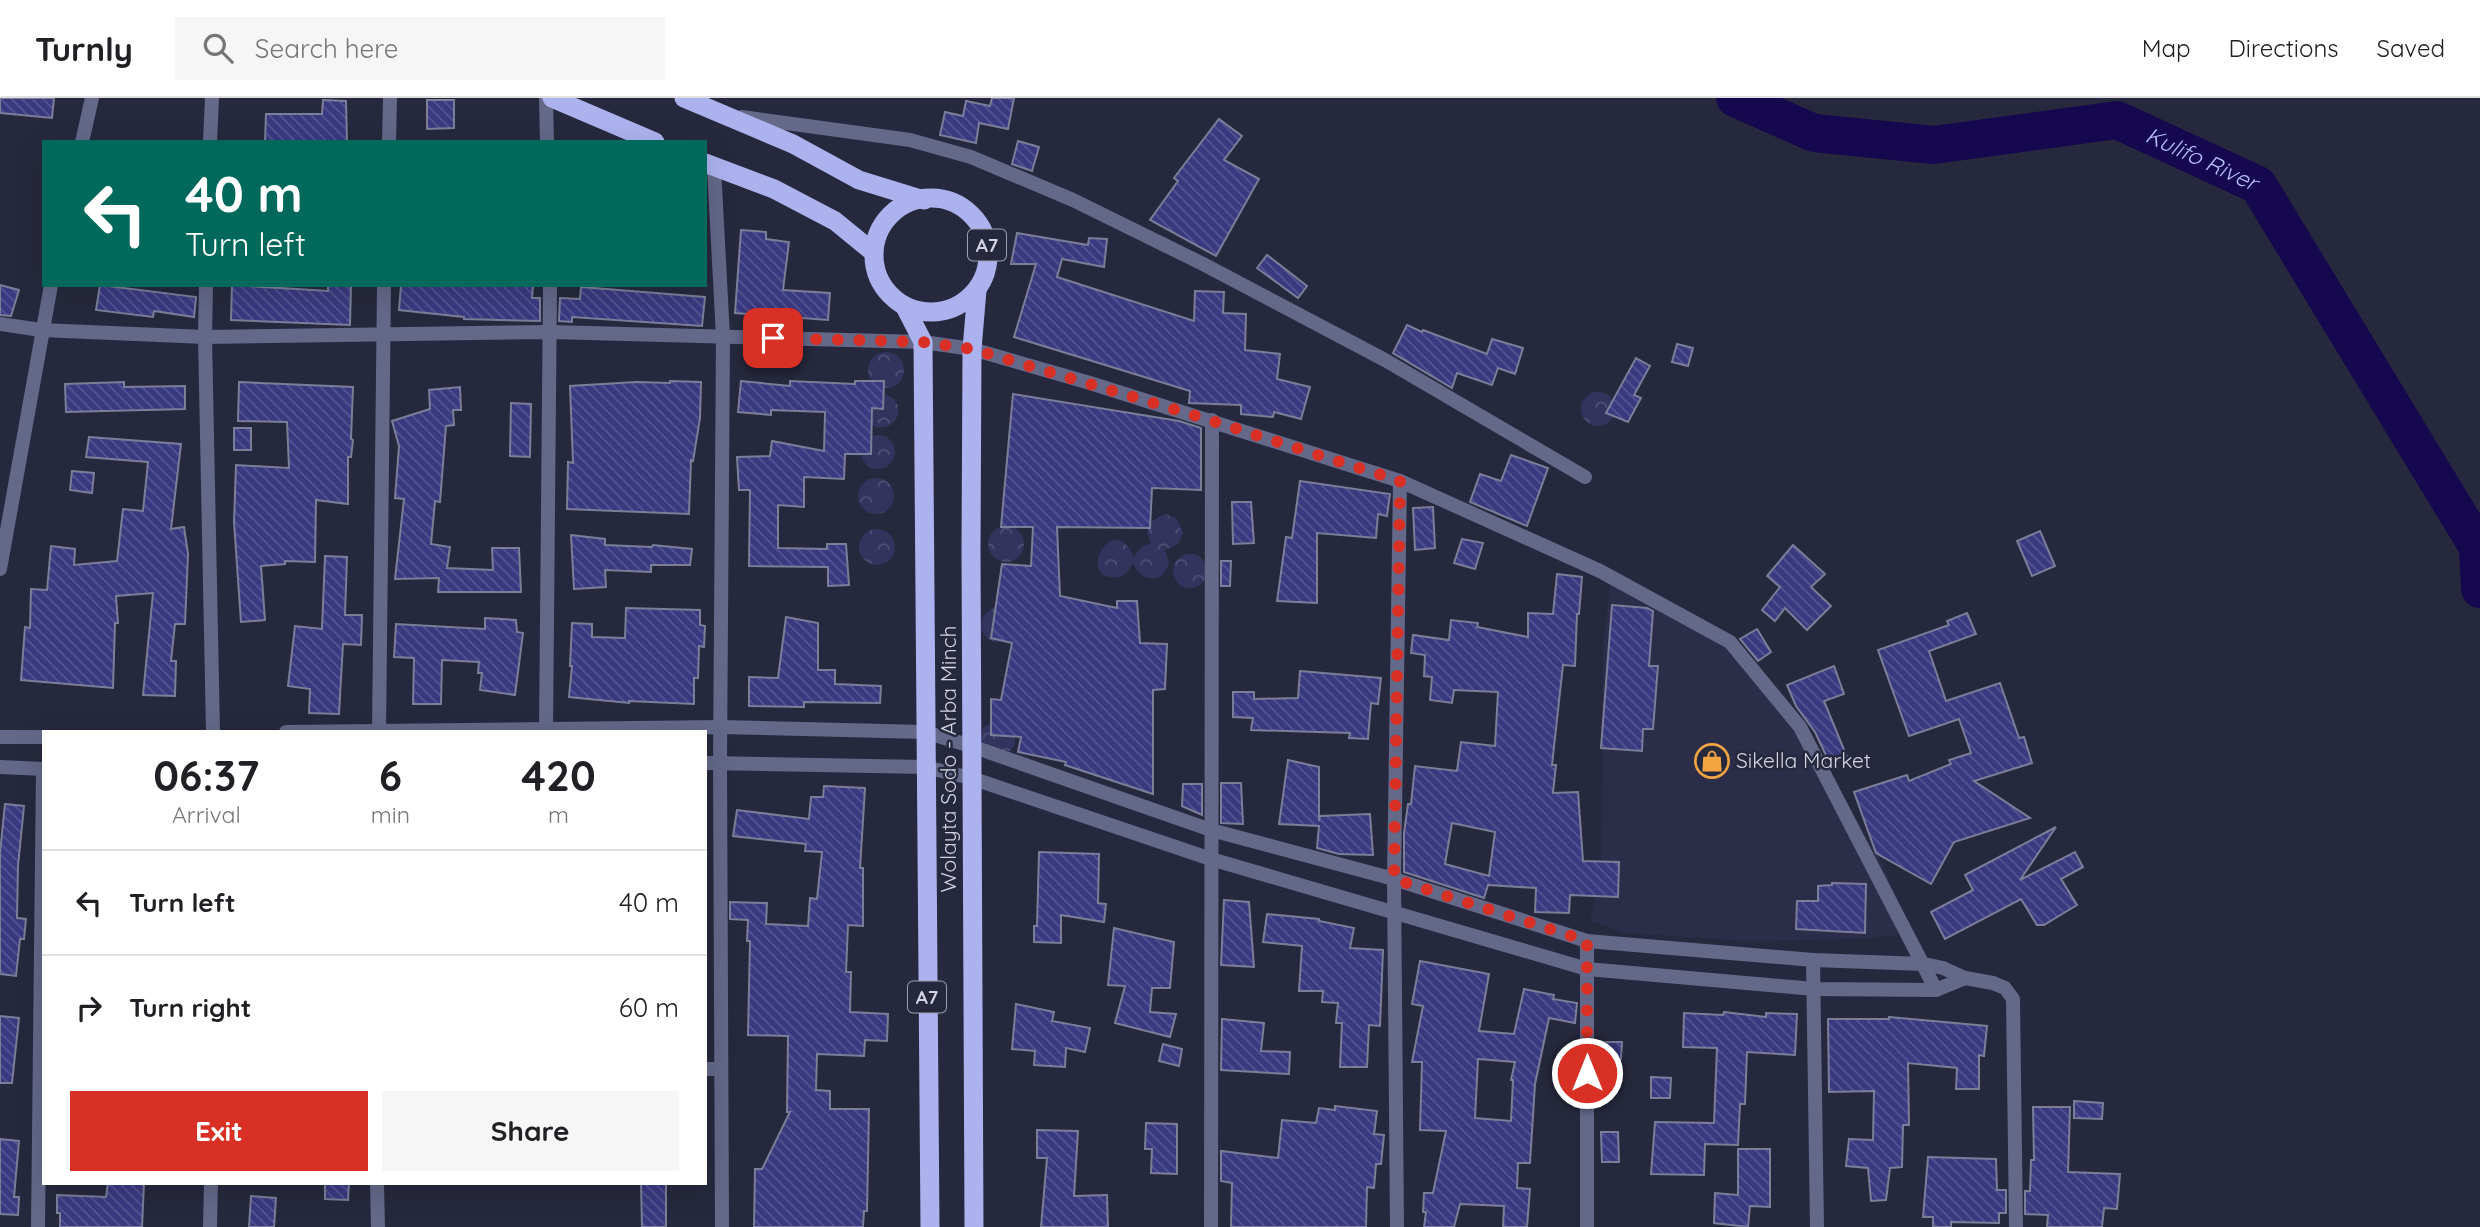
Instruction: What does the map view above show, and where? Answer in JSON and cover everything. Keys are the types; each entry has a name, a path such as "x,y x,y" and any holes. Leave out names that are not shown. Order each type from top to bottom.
{"highway":[{"path":"552,98 650,140"},
{"name":"Wolayta Sodo - Arba Minch","path":"684,98 793,144 859,180 925,200"},
{"path":"710,165 774,189 835,221 873,252"},
{"name":"Wolayta Sodo - Arba Minch","path":"873,252 877,233 887,217 902,205 932,198 955,203 965,209 980,225 988,247 989,258 983,281 977,290 972,349 974,1227"},
{"name":"A7","path":"873,252 878,278 894,299 905,307 924,312 944,311 962,304 977,290"},
{"name":"A7","path":"905,307 923,342"},
{"name":"Wolayta Sodo - Arba Minch","path":"923,342 930,1227"}],"street":[{"path":"82,140 92,98"},
{"path":"210,140 212,98"},
{"path":"389,140 390,98"},
{"path":"546,98 547,140"},
{"path":"724,115 910,140 984,162 1073,200 1203,264 1385,360 1585,477"},
{"path":"710,165 723,337 721,727 712,763 713,1069 722,1227"},
{"path":"0,569 51,287"},
{"path":"206,287 213,730"},
{"path":"384,287 379,730 721,727 925,732 1212,830 1394,879 1587,941 1813,960 1924,964 1943,968 1965,978 1993,983 2005,988 2012,999 2016,1227"},
{"path":"546,730 550,287"},
{"path":"0,324 41,330 205,337 551,332 923,342 972,349 1212,420 1400,481 1600,571 1730,642 1800,727 1936,990"},
{"path":"1211,1227 1212,420"},
{"path":"1397,1227 1394,879 1400,481"},
{"path":"0,737 42,737"},
{"path":"712,763 925,767 971,778 1211,859 1587,970 1814,989 1936,990 1965,978"},
{"path":"0,766 42,769"},
{"path":"38,1227 42,861"},
{"path":"1587,941 1587,1227"},
{"path":"1813,960 1816,1227"},
{"path":"211,1185 211,1227"},
{"path":"377,1185 378,1227"}],"shaded area":[{"name":"Sikella Market","path":"1619,573 1725,637 1816,751 1881,861 1904,914 1897,935 1867,939 1745,941 1625,933 1590,921 1601,874 1603,646 1611,575"}],"green space":[{"path":"886,352 898,358 904,370 898,382 886,388 874,382 868,370 874,358"},
{"path":"1598,392 1610,397 1615,409 1610,421 1598,426 1586,421 1581,409 1586,397"},
{"path":"881,393 891,397 898,410 893,423 886,427 868,423 864,406"},
{"path":"878,435 890,440 895,452 890,464 878,469 866,464 861,452 866,440"},
{"path":"876,478 888,484 894,496 888,508 876,514 864,508 858,496 864,484"},
{"path":"1165,514 1176,518 1183,533 1178,544 1165,550 1169,563 1162,575 1157,578 1146,577 1133,563 1129,570 1117,577 1105,575 1099,569 1098,560 1108,543 1116,540 1125,544 1134,557 1141,547 1151,543 1147,533 1150,522"},
{"path":"1006,526 1018,532 1024,544 1018,556 1006,562 994,556 988,544 994,532"},
{"path":"877,529 890,534 895,547 890,560 877,565 864,560 859,547 864,534"},
{"path":"1190,554 1202,559 1207,571 1202,583 1190,588 1178,583 1173,571 1178,559"},
{"path":"999,607 1008,640 998,642 985,636 981,623 990,610"},
{"path":"993,721 1015,734 1015,745 1007,754 985,751 980,739 983,728"}],"building":[{"path":"0,98 54,98 52,118 0,113"},
{"path":"992,98 1014,98 1008,129 979,123 976,143 940,135 945,112 963,116 966,101 990,106"},
{"path":"323,100 346,101 347,140 265,140 266,114 322,114"},
{"path":"427,100 454,100 454,128 427,129"},
{"path":"1219,119 1242,136 1224,160 1259,179 1216,256 1150,220 1178,181 1174,178"},
{"path":"1018,141 1039,147 1032,171 1012,164"},
{"path":"741,230 766,232 766,239 789,242 783,290 830,293 828,320 735,313"},
{"path":"1017,233 1088,245 1089,238 1107,239 1104,267 1062,259 1057,277 1194,321 1195,291 1224,292 1223,313 1246,314 1245,350 1280,354 1277,379 1310,387 1301,419 1274,412 1273,417 1241,414 1241,405 1189,403 1190,391 1014,337 1036,264 1011,264"},
{"path":"1267,255 1307,286 1298,298 1257,268"},
{"path":"0,285 19,290 11,316 0,315"},
{"path":"100,287 196,297 194,317 154,311 153,317 96,310"},
{"path":"232,287 328,291 328,287 351,287 350,325 231,320"},
{"path":"401,287 533,287 532,298 540,298 540,321 464,319 399,310"},
{"path":"581,287 705,297 702,326 572,317 572,322 559,321 560,298 580,299"},
{"path":"1407,325 1487,354 1492,339 1523,348 1515,374 1498,368 1492,385 1457,373 1452,388 1393,353"},
{"path":"1677,344 1693,348 1688,366 1672,362"},
{"path":"1636,358 1650,366 1634,395 1641,398 1628,422 1606,413"},
{"path":"741,381 790,386 790,381 855,384 855,381 884,381 883,409 872,408 871,454 845,454 844,479 804,477 804,507 778,505 778,548 827,549 827,544 846,544 849,585 828,586 828,567 749,566 750,490 739,490 737,457 770,456 772,441 824,451 825,412 771,410 771,415 738,412"},
{"path":"124,382 124,387 185,386 185,409 66,412 65,384"},
{"path":"239,382 353,387 353,440 351,457 348,457 348,504 316,500 315,562 285,561 285,564 261,566 265,620 241,622 234,522 236,465 289,468 287,422 238,421"},
{"path":"701,382 700,418 693,461 691,460 689,514 567,509 568,462 573,463 570,386"},
{"path":"460,387 461,410 453,410 454,425 446,426 440,502 435,501 431,544 450,547 447,568 493,570 492,548 519,548 521,592 438,592 439,578 395,579 404,499 395,498 399,446 392,421 430,409 429,390"},
{"path":"1013,394 1179,421 1201,428 1201,490 1152,488 1150,528 1057,527 1060,596 1117,608 1117,601 1137,601 1140,643 1167,644 1165,689 1153,690 1153,794 1065,765 1066,762 1018,752 1021,737 991,735 991,699 1001,700 1012,643 991,638 1002,564 1031,566 1033,527 1001,527"},
{"path":"511,403 531,404 530,457 510,456"},
{"path":"234,428 251,428 251,450 234,450"},
{"path":"89,437 181,444 171,529 184,527 188,554 185,624 175,624 171,661 176,661 175,696 143,695 153,593 116,596 118,623 115,623 113,688 21,680 25,627 30,628 31,589 47,590 51,546 75,549 74,565 117,561 123,509 143,511 148,462 86,457"},
{"path":"1511,455 1548,468 1527,526 1470,502 1480,474 1501,481"},
{"path":"72,471 94,473 92,493 70,490"},
{"path":"1300,481 1390,494 1387,516 1378,514 1376,538 1317,533 1317,603 1277,601 1286,537 1292,538"},
{"path":"1232,502 1251,502 1254,543 1233,544"},
{"path":"1433,507 1435,548 1415,550 1413,508"},
{"path":"2040,531 2055,566 2032,576 2017,541"},
{"path":"571,535 605,539 605,545 653,545 692,549 690,565 651,565 651,572 605,570 606,587 574,589"},
{"path":"1462,539 1483,543 1475,569 1454,563"},
{"path":"1793,545 1825,574 1811,587 1831,606 1807,630 1785,608 1775,621 1762,610 1780,587 1767,576"},
{"path":"325,556 347,557 345,615 362,615 361,645 343,644 339,714 309,713 310,689 288,686 295,626 322,629"},
{"path":"1221,561 1231,561 1230,586 1221,586"},
{"path":"1557,574 1582,577 1575,666 1563,665 1552,765 1556,765 1553,793 1578,792 1583,861 1619,862 1618,897 1570,895 1569,913 1535,912 1536,888 1488,885 1484,898 1404,872 1404,833 1408,804 1411,804 1415,766 1457,771 1461,742 1495,746 1498,692 1454,690 1452,703 1430,700 1432,677 1424,676 1425,655 1411,653 1413,635 1449,640 1451,620 1478,623 1477,627 1528,637 1528,613 1553,614","holes":["1452,823 1495,832 1489,876 1445,864"]},
{"path":"1612,605 1653,611 1649,666 1658,666 1653,729 1643,729 1642,751 1601,748"},
{"path":"626,608 700,610 700,625 705,626 704,647 699,646 698,678 694,678 694,704 629,703 569,697 572,623 592,624 592,637 625,638"},
{"path":"1967,613 1976,634 1929,651 1946,701 2000,683 2019,738 2024,737 2032,763 1974,781 2030,818 1954,842 1931,884 1876,853 1854,792 1907,775 1909,781 1951,764 1949,760 1971,753 1959,719 1909,736 1878,650 1949,625 1947,621"},
{"path":"786,617 818,623 818,670 835,670 835,684 881,686 880,703 804,702 804,707 749,706 749,677 778,678"},
{"path":"485,618 516,620 517,632 523,633 515,695 480,690 482,673 478,673 479,662 442,660 441,704 413,704 414,658 394,657 396,624 485,629"},
{"path":"1757,629 1771,652 1758,661 1740,639"},
{"path":"1834,666 1844,694 1824,701 1847,757 1830,764 1815,732 1796,706 1787,685"},
{"path":"1300,671 1381,678 1378,704 1371,703 1368,739 1349,738 1350,733 1251,730 1253,718 1233,717 1233,692 1254,692 1254,699 1298,698"},
{"path":"1288,760 1319,767 1319,821 1320,816 1370,814 1373,855 1339,854 1317,848 1319,826 1279,824"},
{"path":"1221,783 1241,783 1243,824 1221,823"},
{"path":"1183,784 1202,784 1202,815 1182,806"},
{"path":"824,786 865,788 860,868 863,868 863,926 848,925 846,972 851,972 850,1012 888,1014 887,1041 865,1040 864,1056 817,1054 816,1090 830,1091 830,1109 869,1109 867,1211 864,1211 863,1227 754,1227 755,1169 762,1169 790,1112 787,1112 788,1036 748,1035 748,920 730,919 730,902 767,903 766,924 808,926 810,898 817,899 822,852 805,851 806,844 733,836 737,810 809,819 811,797 823,797"},
{"path":"5,804 24,806 18,866 17,918 26,919 24,939 20,939 16,976 0,974 0,853"},
{"path":"2056,827 2020,880 2075,852 2083,867 2061,879 2077,905 2044,925 2037,925 2021,899 1945,939 1931,912 1973,890 1965,875"},
{"path":"1039,852 1099,854 1098,903 1106,904 1104,922 1061,915 1061,943 1034,942 1034,926 1037,926"},
{"path":"1832,883 1866,884 1865,933 1796,929 1797,901 1818,901 1818,886"},
{"path":"1224,900 1249,902 1254,967 1221,965"},
{"path":"1267,914 1319,919 1354,928 1350,948 1383,950 1380,1026 1369,1025 1367,1067 1340,1067 1342,1023 1336,1023 1338,1003 1322,1002 1323,991 1299,991 1302,946 1263,942"},
{"path":"1114,928 1174,942 1170,988 1152,988 1150,1012 1176,1014 1170,1037 1115,1023 1125,986 1108,985"},
{"path":"1420,961 1489,974 1479,1031 1514,1034 1524,989 1554,995 1553,999 1577,1003 1575,1023 1549,1018 1535,1084 1530,1163 1518,1163 1517,1188 1530,1189 1527,1227 1503,1227 1504,1206 1460,1204 1454,1227 1424,1227 1424,1193 1433,1193 1446,1131 1420,1130 1422,1062 1412,1062 1423,1006 1412,1004","holes":["1478,1059 1515,1062 1511,1080 1511,1121 1475,1118"]},
{"path":"1016,1004 1054,1012 1052,1021 1090,1028 1085,1052 1066,1048 1065,1067 1034,1065 1035,1051 1012,1049"},
{"path":"1724,1012 1766,1017 1766,1013 1797,1014 1795,1055 1747,1052 1745,1104 1740,1104 1738,1145 1705,1144 1704,1175 1651,1174 1655,1122 1714,1123 1717,1048 1683,1047 1684,1013 1723,1015"},
{"path":"0,1016 19,1018 12,1083 0,1083"},
{"path":"1889,1017 1987,1026 1984,1056 1979,1055 1979,1089 1956,1089 1957,1068 1908,1063 1909,1125 1903,1125 1902,1167 1890,1168 1886,1200 1871,1201 1868,1168 1846,1166 1849,1139 1873,1140 1874,1091 1829,1092 1828,1019"},
{"path":"1222,1019 1264,1023 1261,1051 1290,1052 1289,1074 1221,1070"},
{"path":"1603,1042 1622,1042 1621,1059 1602,1058"},
{"path":"1163,1044 1182,1049 1179,1066 1159,1061"},
{"path":"1651,1077 1671,1078 1670,1098 1651,1098"},
{"path":"2074,1101 2103,1103 2102,1119 2074,1118"},
{"path":"1335,1106 1377,1111 1374,1134 1384,1135 1381,1164 1376,1164 1374,1188 1367,1187 1366,1227 1231,1227 1232,1183 1221,1181 1221,1151 1278,1158 1282,1120 1316,1123 1319,1108 1335,1110"},
{"path":"2033,1107 2070,1107 2068,1172 2120,1174 2117,1209 2104,1208 2102,1227 2047,1227 2048,1215 2025,1214 2025,1191 2030,1191 2031,1160 2034,1160"},
{"path":"1146,1123 1177,1124 1177,1174 1151,1173 1152,1149 1145,1149"},
{"path":"1037,1130 1078,1131 1074,1196 1107,1195 1108,1227 1041,1227 1047,1158 1037,1158"},
{"path":"1601,1132 1618,1132 1619,1162 1602,1162"},
{"path":"0,1139 19,1141 14,1197 19,1197 18,1215 0,1214"},
{"path":"1738,1149 1770,1149 1770,1207 1750,1206 1748,1227 1714,1223 1715,1193 1738,1195"},
{"path":"1928,1157 1996,1159 1997,1190 2006,1190 2006,1213 1999,1213 1999,1223 1951,1222 1951,1227 1933,1227 1933,1217 1923,1217"},
{"path":"108,1185 144,1185 142,1227 60,1227 57,1195 106,1197"},
{"path":"325,1185 349,1185 348,1200 325,1199"},
{"path":"641,1185 666,1185 666,1227 642,1227"},
{"path":"251,1196 276,1198 274,1227 249,1227"}],"waterway":[{"name":"Kulifo River","path":"1735,98 1814,133 1934,145 2117,120 2258,185 2478,547 2480,589"}],"place":[{"name":"Sikella Market","path":"1712,761"}],"route":[{"path":"773,338 923,342 972,349 1090,383 1400,481 1394,879 1587,941 1587,1073"}]}
